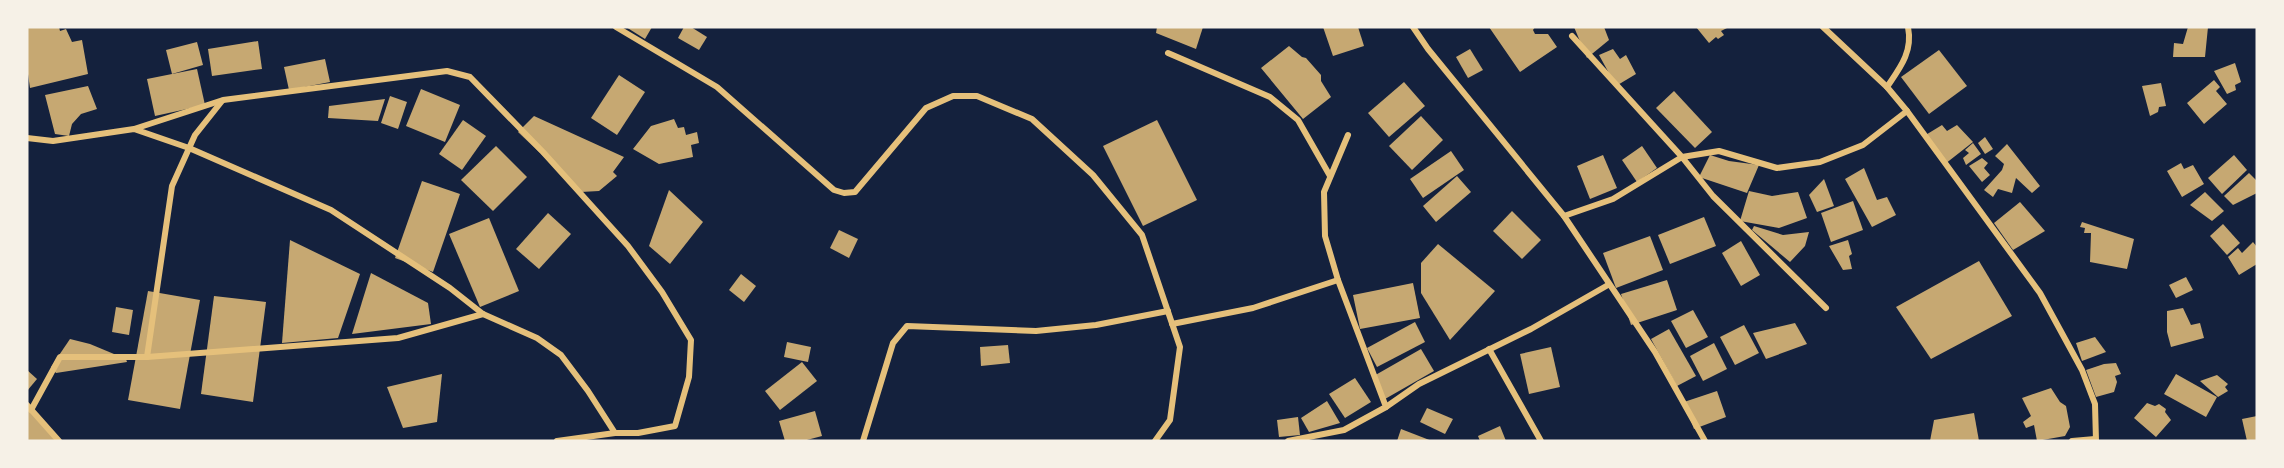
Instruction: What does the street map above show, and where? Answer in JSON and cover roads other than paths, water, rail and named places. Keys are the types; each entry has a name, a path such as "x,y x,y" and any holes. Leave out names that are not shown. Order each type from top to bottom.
{"street":[{"path":"616,27 717,87 834,190 844,193 855,192 926,108 953,96 978,96 1032,119 1093,175 1142,235 1180,347 1170,420 1155,441"},
{"path":"1413,27 1428,49 1564,216 1608,285 1655,352 1705,441"},
{"path":"1823,27 1887,87 1907,111 2040,293 2082,370 2095,404 2096,440 2072,441"},
{"path":"1887,87 1905,62 1910,34 1908,27"},
{"path":"1572,36 1682,157 1713,196 1826,308"},
{"path":"1168,53 1270,97 1298,120 1330,176"},
{"path":"27,138 53,141 134,129 223,100 447,71 470,77 543,152 628,246 662,292 691,340 689,377 675,426 638,433 615,433 557,441"},
{"path":"147,357 172,186 195,135 223,100"},
{"path":"1564,216 1613,199 1682,157 1719,152 1777,168 1821,162 1863,144 1907,111"},
{"path":"134,129 189,148 331,210 450,288 483,314 537,338 561,355 615,433"},
{"path":"1347,135 1324,192 1325,236 1338,280 1386,407"},
{"path":"1172,324 1253,308 1338,280"},
{"path":"1288,441 1344,430 1386,407 1419,384 1531,328 1608,285"},
{"path":"863,441 893,343 907,326 1036,331 1096,325 1168,311"},
{"path":"58,441 29,408 60,357 147,357 398,338 483,314"},
{"path":"1489,349 1541,441"}]}
